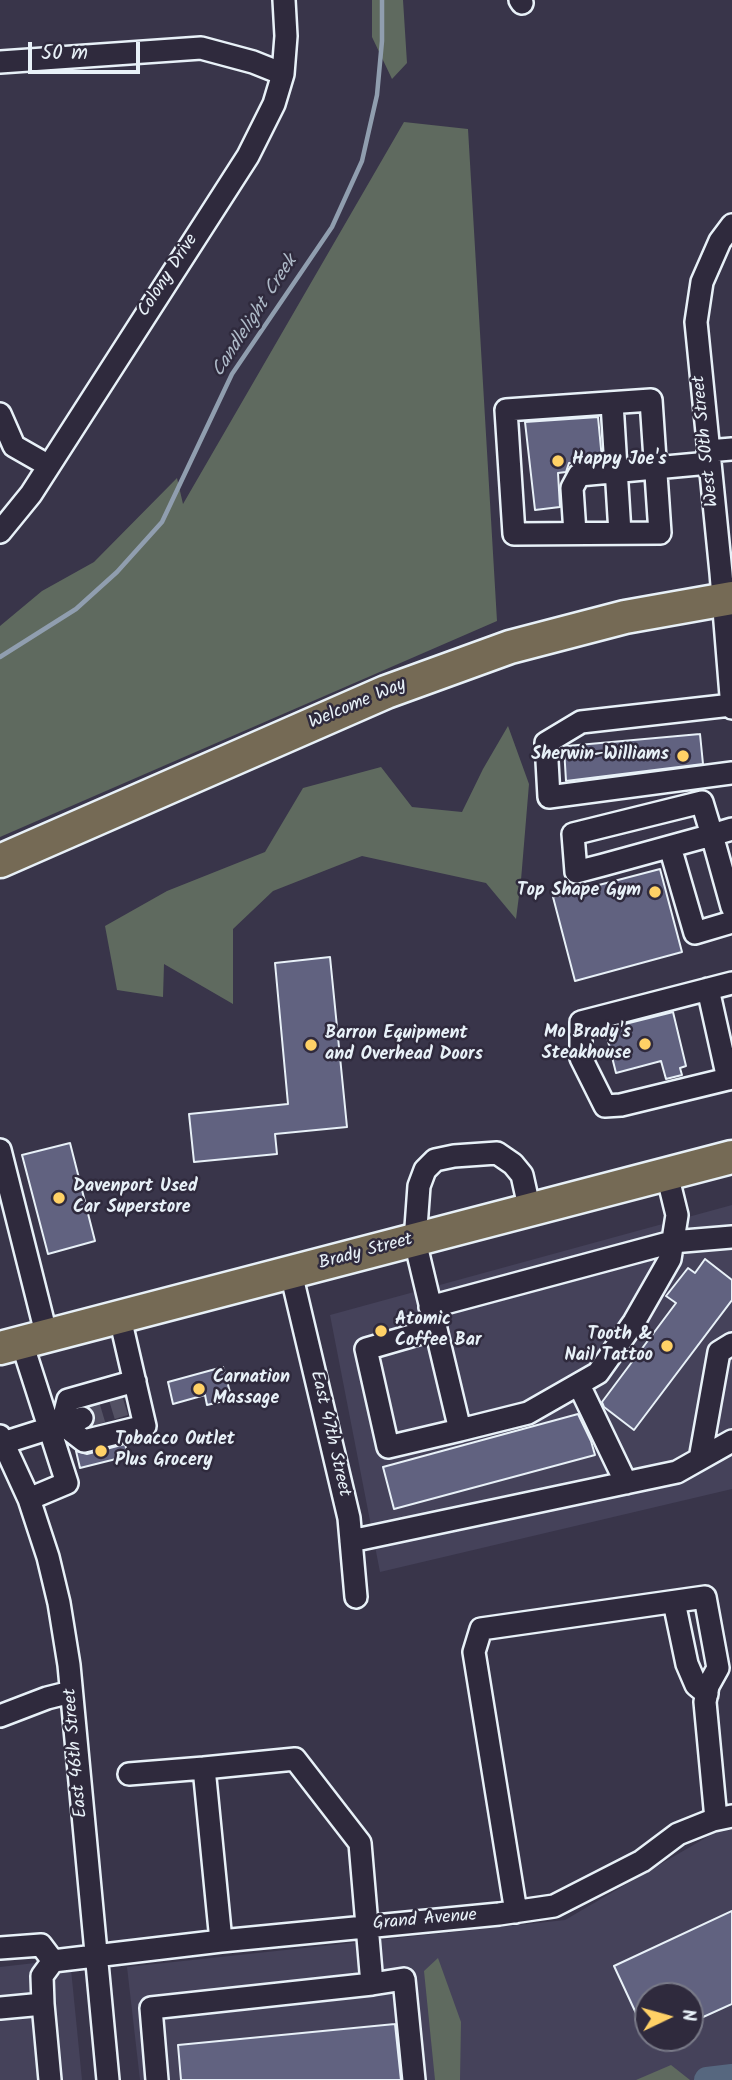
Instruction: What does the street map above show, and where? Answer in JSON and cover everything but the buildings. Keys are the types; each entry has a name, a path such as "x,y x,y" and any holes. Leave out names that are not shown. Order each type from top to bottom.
{"highway":[{"name":"Welcome Way","path":"0,861 386,692 472,660 510,647 625,617 727,598"},
{"name":"Brady Street","path":"23,1343 732,1157"}],"street":[{"name":"Colony Drive","path":"0,532 49,467 173,268 248,156 274,104 283,74 286,36 284,0"},
{"path":"0,62 201,48 253,62 283,74"},
{"name":"West 50th Street","path":"732,225 720,241 702,282 696,321 708,457 727,598 732,706"},
{"path":"651,400 660,533 514,534 506,410 612,405 651,400"},
{"path":"612,405 620,533"},
{"path":"0,414 14,446 49,467"},
{"path":"575,533 572,488 579,475 616,463 656,468 732,449"},
{"path":"732,706 581,722 546,743 549,797 732,773"},
{"path":"722,832 576,872 573,834 702,802 722,832 732,907"},
{"path":"670,847 695,933 732,922"},
{"path":"708,989 730,1079 621,1105 605,1106 581,1058 582,1022 708,989 732,983"},
{"path":"0,1150 23,1343 64,1423 84,1441 145,1426 133,1396 120,1318"},
{"path":"460,1430 415,1241 419,1186 425,1170 435,1160 497,1153 513,1164 522,1175 530,1210"},
{"path":"435,1329 366,1349 388,1447 528,1413 598,1373 634,1322 670,1259 677,1215 667,1174"},
{"path":"430,1307 673,1242 732,1237"},
{"name":"East 47th Street","path":"291,1273 349,1518 356,1597"},
{"path":"700,1459 719,1352 732,1344"},
{"path":"579,1385 626,1483"},
{"path":"29,1499 67,1483 64,1423 68,1400 133,1396"},
{"path":"1,1439 64,1423"},
{"name":"East 46th Street","path":"1,1439 29,1499 48,1557 59,1603 71,1692 108,2080"},
{"path":"351,1541 677,1472 732,1441"},
{"path":"516,1912 474,1652 481,1629 705,1597 718,1668 705,1702 724,1818"},
{"path":"674,1602 687,1664 696,1685 706,1694"},
{"path":"0,1716 71,1692"},
{"path":"129,1774 295,1759 360,1843 372,1984"},
{"path":"204,1768 221,1941"},
{"name":"Grand Avenue","path":"53,1961 554,1906 642,1861 678,1834 724,1818"},
{"path":"0,1948 41,1945 53,1961 42,1976 50,2080"},
{"path":"157,2080 151,2008 404,1979 414,2080"},
{"path":"0,2008 43,2004"}],"shaded area":[{"path":"732,1205 732,1489 380,1572 330,1315"},
{"path":"732,1828 732,2080 140,2080 127,1967 565,1920 719,1830"},
{"path":"70,1959 82,2080 0,2080 0,1967"}],"green space":[{"path":"372,0 403,0 407,63 392,79 372,37"},
{"path":"404,122 468,129 497,621 0,837 0,626 42,591 94,562 177,478 183,504"},
{"path":"508,726 529,784 516,919 486,883 362,856 273,891 233,929 233,1004 164,964 163,997 117,990 105,926 167,891 265,852 303,788 381,767 412,807 462,812"},
{"path":"438,1958 461,2022 460,2080 435,2080 424,1971"},
{"path":"671,2065 690,2080 636,2080"}],"waterway":[{"name":"Candlelight Creek","path":"0,657 76,609 117,572 162,522 232,374 332,227 362,161 377,95 382,41 382,0"},
{"path":"707,2080 732,2077"}],"tunnel":[{"path":"82,1418 125,1405"}],"place":[{"name":"Happy Joe's","path":"558,461"},
{"name":"Sherwin-Williams","path":"683,756"},
{"name":"Top Shape Gym","path":"655,892"},
{"name":"Mo Brady's Steakhouse","path":"645,1044"},
{"name":"Barron Equipment and Overhead Doors","path":"311,1045"},
{"name":"Davenport Used Car Superstore","path":"59,1198"},
{"name":"Atomic Coffee Bar","path":"381,1331"},
{"name":"Tooth & Nail Tattoo","path":"667,1346"},
{"name":"Carnation Massage","path":"199,1389"},
{"name":"Tobacco Outlet Plus Grocery","path":"101,1451"}]}
